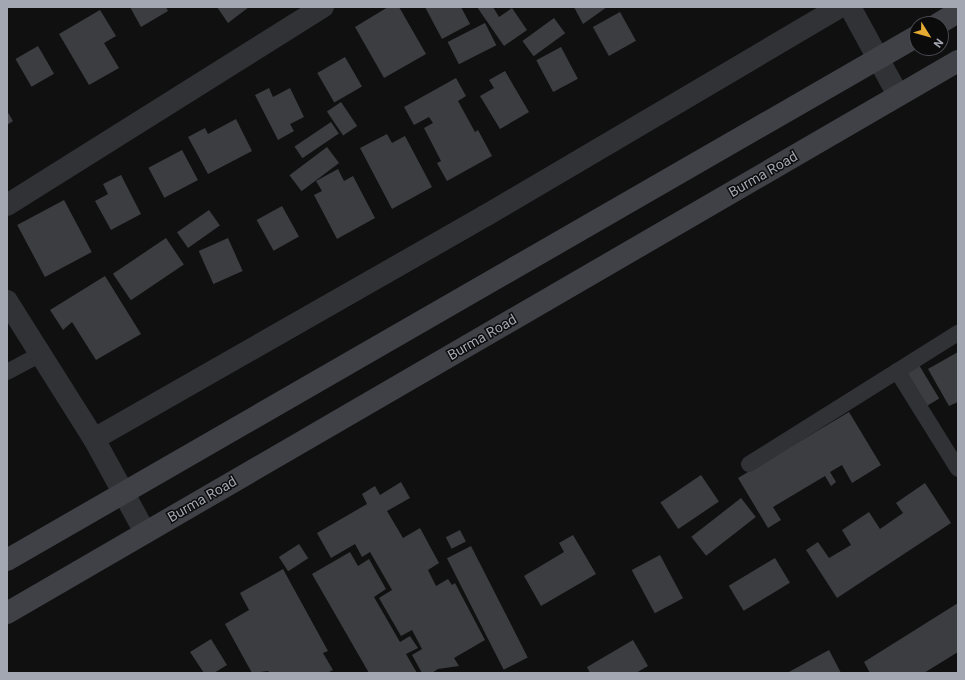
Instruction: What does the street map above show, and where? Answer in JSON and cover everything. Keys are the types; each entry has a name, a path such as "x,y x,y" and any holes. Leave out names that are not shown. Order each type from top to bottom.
{"main road":[{"path":"949,17 958,12"},
{"path":"7,560 909,41"},
{"name":"Burma Road","path":"7,613 958,61"}],"street":[{"path":"7,205 323,7"},
{"path":"94,438 485,216 840,7"},
{"path":"850,7 898,95"},
{"path":"7,301 94,438 145,532"}],"lane":[{"path":"748,464 958,333"},
{"path":"7,372 41,354"},
{"path":"897,371 958,469"}],"building":[{"path":"130,7 166,7 168,11 141,27"},
{"path":"217,7 249,7 228,23"},
{"path":"388,7 399,7 426,54 384,78 355,27"},
{"path":"425,7 461,7 470,24 442,39"},
{"path":"477,7 493,7 499,17 512,8 527,30 504,46"},
{"path":"574,7 607,7 583,24"},
{"path":"100,10 116,36 104,43 119,68 89,85 59,34"},
{"path":"620,12 636,41 609,56 593,27"},
{"path":"554,18 565,33 534,56 522,41"},
{"path":"485,23 496,45 459,64 448,42"},
{"path":"38,46 54,74 31,87 15,59"},
{"path":"561,47 578,79 553,92 536,60"},
{"path":"345,57 362,86 334,102 317,73"},
{"path":"505,71 529,112 500,129 480,96 494,88 489,80"},
{"path":"456,78 466,96 458,101 475,132 478,130 492,156 447,181 437,163 441,161 424,128 433,123 429,117 414,125 404,107"},
{"path":"269,88 273,97 290,88 304,117 290,124 294,131 278,140 255,95"},
{"path":"341,102 357,126 343,136 327,112"},
{"path":"7,111 13,121 7,125"},
{"path":"236,119 252,151 208,174 188,137 205,128 208,134"},
{"path":"331,122 339,134 302,158 295,147"},
{"path":"387,134 392,143 405,136 432,187 392,209 360,148"},
{"path":"327,147 339,163 302,191 289,175"},
{"path":"182,150 198,180 164,198 148,168"},
{"path":"338,169 344,181 353,176 375,218 337,239 314,195 322,191 316,181"},
{"path":"121,175 141,214 111,230 95,201 108,194 103,184"},
{"path":"64,200 92,252 45,277 17,225"},
{"path":"282,206 299,237 274,251 257,220"},
{"path":"209,210 220,226 188,248 177,232"},
{"path":"166,238 184,265 131,300 113,274"},
{"path":"228,238 243,271 213,284 199,251"},
{"path":"105,276 141,334 96,360 72,322 63,330 50,310"},
{"path":"958,352 958,402 949,406 928,369"},
{"path":"916,360 939,399 927,406 904,367"},
{"path":"849,412 881,465 852,483 842,465 830,472 836,482 831,486 825,476 773,507 781,520 768,528 738,478"},
{"path":"701,475 719,502 678,529 660,502"},
{"path":"401,482 410,498 387,511 403,538 420,528 439,563 428,570 436,586 448,579 452,585 455,583 485,640 454,658 459,666 438,669 432,673 422,673 412,655 422,649 412,630 401,636 379,598 392,590 370,552 362,557 355,544 331,558 317,533 367,504 362,494 375,486 380,495"},
{"path":"925,483 951,523 837,598 806,550 818,542 829,558 851,545 842,530 869,512 880,529 903,513 896,503"},
{"path":"741,498 756,517 706,556 691,537"},
{"path":"460,530 466,542 452,549 446,537"},
{"path":"573,535 596,574 541,606 524,576 564,552 559,543"},
{"path":"299,544 308,558 288,571 279,557"},
{"path":"471,546 528,657 504,670 447,558"},
{"path":"350,552 358,566 369,559 386,589 374,597 400,642 410,636 418,648 406,654 417,673 369,673 312,574"},
{"path":"660,555 683,598 655,613 632,570"},
{"path":"775,558 790,583 744,611 729,586"},
{"path":"283,569 328,651 323,653 333,670 327,673 270,673 268,671 252,673 225,624 249,610 240,593"},
{"path":"958,603 958,652 924,673 870,673 864,662"},
{"path":"211,639 227,665 214,673 204,673 190,652"},
{"path":"633,640 648,666 636,673 590,673 587,667"},
{"path":"829,650 841,673 787,673"}]}
